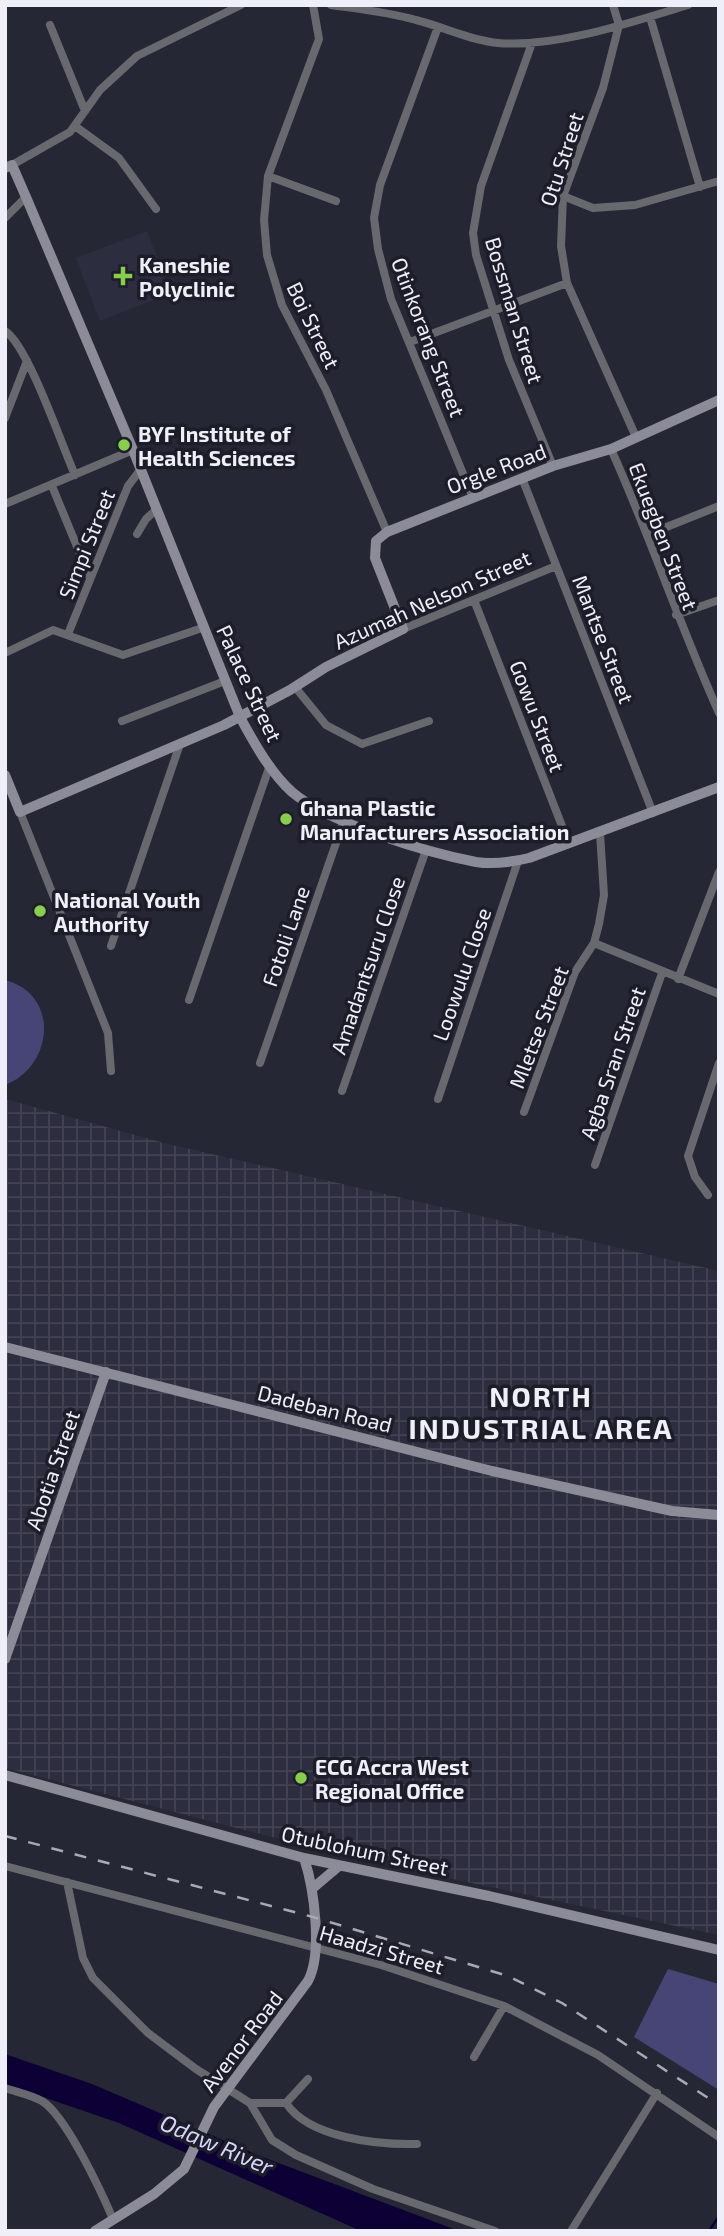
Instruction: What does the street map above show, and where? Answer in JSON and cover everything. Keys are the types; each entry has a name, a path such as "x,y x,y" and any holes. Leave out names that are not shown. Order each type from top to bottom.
{"street":[{"path":"9,167 62,138 75,126 118,71 137,56 242,5"},
{"name":"Boi Street","path":"313,5 319,39 268,176 264,220 267,255 276,290 326,390 387,532"},
{"path":"331,5 394,14 482,41 532,43 619,25 688,5"},
{"path":"612,5 619,25"},
{"path":"650,17 700,187"},
{"path":"50,25 85,111"},
{"name":"Otu Street","path":"619,25 603,89 563,196 561,246 566,283 636,437"},
{"name":"Otinkorang Street","path":"438,27 380,185 374,218 378,249 391,299 472,498"},
{"name":"Bossman Street","path":"532,43 481,186 473,233 476,255 496,311 509,360 553,466"},
{"path":"75,126 119,158 156,209"},
{"name":"Palace Street","path":"9,167 26,197 141,469 202,628 240,717 271,765 301,798 344,820 426,850 480,862 518,861 719,788"},
{"path":"268,176 336,201"},
{"path":"563,196 593,208 635,205 719,181"},
{"path":"5,218 26,197"},
{"path":"410,342 566,283"},
{"path":"5,331 16,340 27,361 75,475"},
{"path":"5,418 27,361"},
{"name":"Orgle Road","path":"387,532 553,466 611,449 719,400"},
{"name":"Ekuegben Street","path":"611,449 649,534 676,615 719,713"},
{"path":"5,504 133,450"},
{"name":"Simpi Street","path":"68,635 128,486 141,469"},
{"name":"Mantse Street","path":"522,478 653,813"},
{"path":"52,485 90,578"},
{"path":"649,534 719,506"},
{"path":"137,534 146,519 157,509"},
{"path":"387,532 376,541 375,558 404,629"},
{"name":"Azumah Nelson Street","path":"20,813 240,717 326,667 404,629 556,566"},
{"name":"Gowu Street","path":"474,600 569,844"},
{"path":"676,615 719,600"},
{"path":"5,653 49,631 123,655 202,628"},
{"path":"122,721 225,681"},
{"path":"295,687 326,725 362,744 429,721"},
{"path":"111,946 180,744"},
{"path":"188,1000 271,765"},
{"path":"5,775 108,1033 111,1071"},
{"name":"Fotoli Lane","path":"260,1063 344,820"},
{"name":"Mletse Street","path":"524,1112 575,972 594,943 604,895 600,833"},
{"name":"Amadantsuru Close","path":"342,1091 426,850"},
{"name":"Loowulu Close","path":"438,1099 518,861"},
{"path":"678,979 719,872"},
{"path":"594,943 662,973 719,993"},
{"name":"Agba Sran Street","path":"595,1165 662,973"},
{"path":"708,1195 695,1177 688,1156 719,1063"},
{"name":"Dadeban Road","path":"5,1347 492,1471 672,1511 719,1516"},
{"name":"Abotia Street","path":"5,1659 106,1373"},
{"name":"Otublohum Street","path":"5,1775 304,1858 489,1896 719,1950"},
{"name":"Avenor Road","path":"95,2231 181,2172 227,2088 305,1986 314,1965 315,1947 313,1888 304,1858"},
{"name":"Haadzi Street","path":"5,1866 381,1965 504,2006 598,2055 719,2137"},
{"path":"313,1888 339,1866"},
{"path":"67,1882 83,1958 93,1978 148,2033 195,2069 250,2103 265,2133 296,2155 373,2189 495,2231"},
{"path":"474,2057 504,2006"},
{"path":"250,2103 286,2102 308,2079"},
{"path":"5,2088 43,2101 54,2112 91,2172 113,2219"},
{"path":"571,2231 657,2093"},
{"path":"286,2102 294,2115 345,2136 385,2145 417,2144"},
{"name":"Avenor Road","path":"104,2231 113,2219"}],"shaded area":[{"name":"Kaneshie Polyclinic","path":"147,231 171,293 100,321 76,258"},
{"path":"5,980 23,988 35,1000 42,1014 44,1031 41,1047 33,1063 21,1076 5,1085"},
{"path":"5,1099 164,1143 719,1271 719,1935 357,1859 5,1768"},
{"path":"668,1969 719,1984 719,2090 634,2037"}],"water":[{"name":"Odaw River","path":"5,2054 92,2084 260,2156 459,2231 361,2231 119,2123 5,2084"}],"waterway":[{"path":"709,2231 719,2216"}],"railway":[{"path":"5,1836 313,1917 508,1976 562,2003 719,2105"}],"place":[{"name":"Kaneshie Polyclinic","path":"123,276"},
{"name":"BYF Institute of Health Sciences","path":"124,445"},
{"name":"Ghana Plastic Manufacturers Association","path":"286,819"},
{"name":"National Youth Authority","path":"40,911"},
{"name":"ECG Accra West Regional Office","path":"301,1778"}],"district":[{"name":"NORTH INDUSTRIAL AREA","path":"541,1412"}]}
